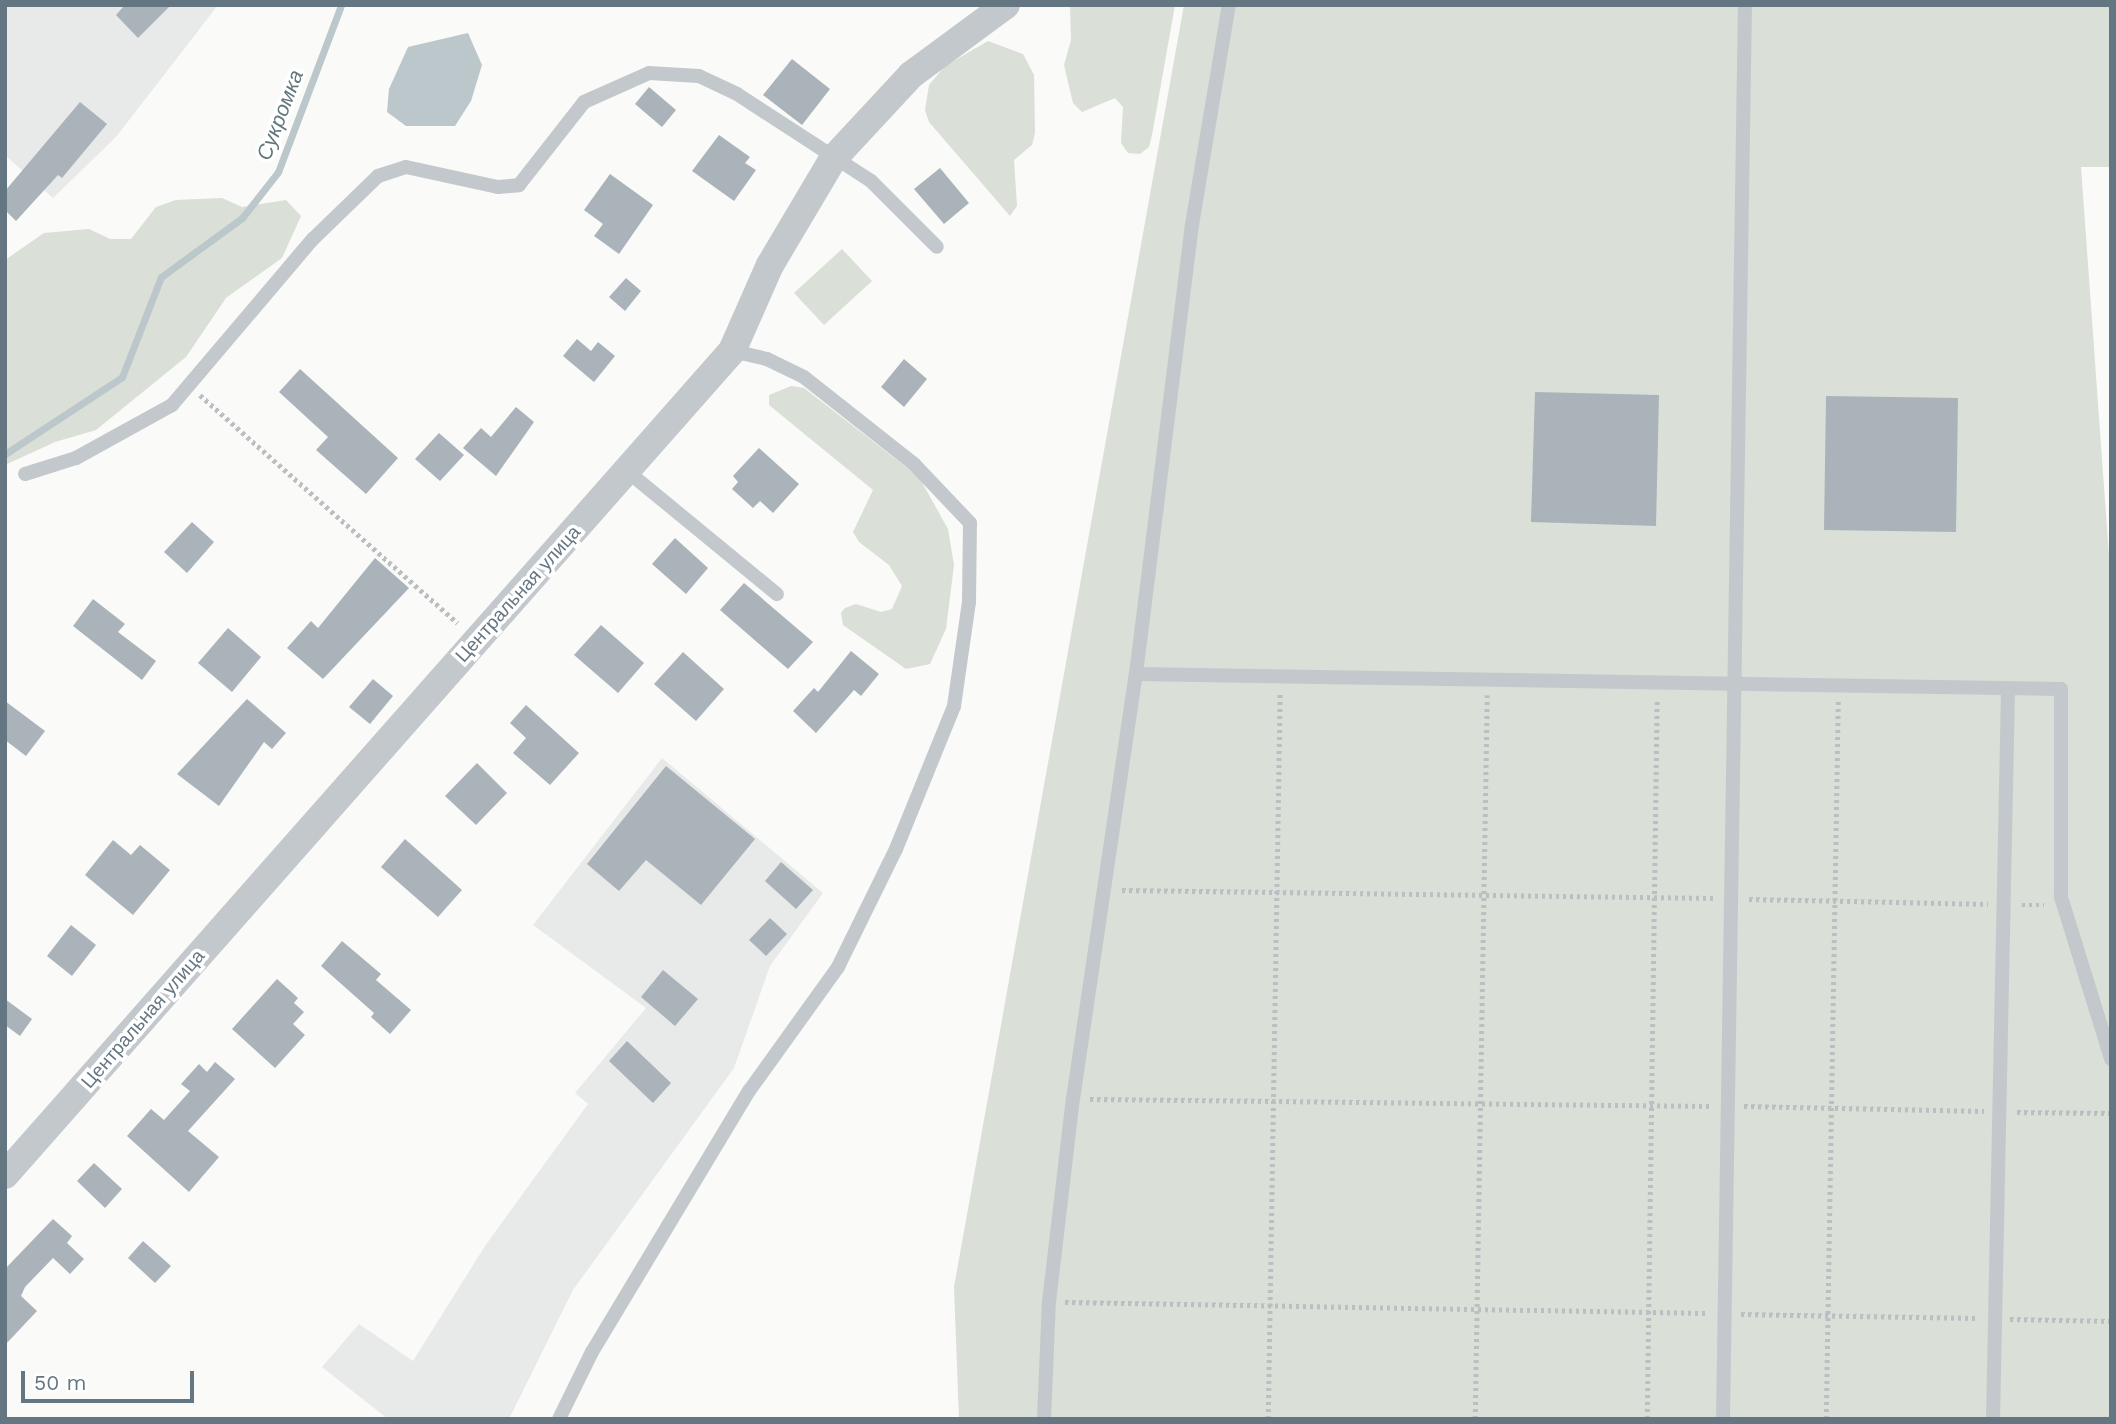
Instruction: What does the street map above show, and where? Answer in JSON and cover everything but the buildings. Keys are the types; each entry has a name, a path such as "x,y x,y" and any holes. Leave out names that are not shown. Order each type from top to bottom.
{"street":[{"name":"Центральная улица","path":"5,1175 732,351 770,265 833,159 911,75 1006,5"}],"lane":[{"path":"1044,1419 1049,1302 1073,1099 1136,674 1192,225 1229,5"},
{"path":"1723,1419 1745,5"},
{"path":"25,474 76,458 146,423 188,386 313,239 378,176 406,167 498,187 519,185 584,102 649,73 699,76 737,94 833,159 871,181 937,247"},
{"path":"559,1419 592,1352 749,1091 838,967 895,849 956,693 969,602 970,523 914,464 804,377 768,359 732,351"},
{"path":"627,471 777,594"},
{"path":"1136,674 2061,689 2063,906 2111,1059"},
{"path":"1993,1419 2008,688"}],"path":[{"path":"188,386 477,640"},
{"path":"1268,1419 1280,677"},
{"path":"1475,1419 1487,680"},
{"path":"1647,1419 1658,683"},
{"path":"1826,1419 1839,686"},
{"path":"1106,890 1483,894 2063,906"},
{"path":"1073,1099 1480,1102 2111,1113"},
{"path":"1049,1302 2111,1321"}],"shaded area":[{"path":"5,5 218,5 116,137 53,198 5,155"},
{"path":"1070,5 1175,5 1152,135 1149,147 1140,154 1128,153 1121,143 1123,107 1115,98 1082,112 1073,103 1064,65 1071,40"},
{"path":"1184,5 2111,5 2111,167 2081,167 2111,584 2111,1419 959,1419 954,1287"},
{"path":"468,33 482,65 471,101 455,126 406,126 387,112 389,89 408,47"},
{"path":"988,41 1023,54 1034,75 1035,133 1032,145 1014,160 1017,206 1010,216 929,122 925,110 929,85 945,66"},
{"path":"222,198 242,207 286,200 301,216 282,258 226,298 186,357 96,430 55,442 5,465 5,260 44,233 89,229 110,239 131,239 156,207 176,200"},
{"path":"842,249 872,281 824,325 794,293"},
{"path":"791,386 804,388 919,477 948,529 954,565 946,629 930,664 906,669 843,625 841,613 845,608 856,604 881,612 892,609 902,586 889,565 859,542 853,532 873,490 769,405 769,395"},
{"path":"662,758 823,893 770,966 734,1068 573,1290 509,1419 388,1419 322,1367 359,1324 413,1361 485,1246 588,1104 575,1093 646,1008 533,925"}],"waterway":[{"name":"Сукромка","path":"5,454 122,377 161,277 242,218 278,172 341,5"}]}
